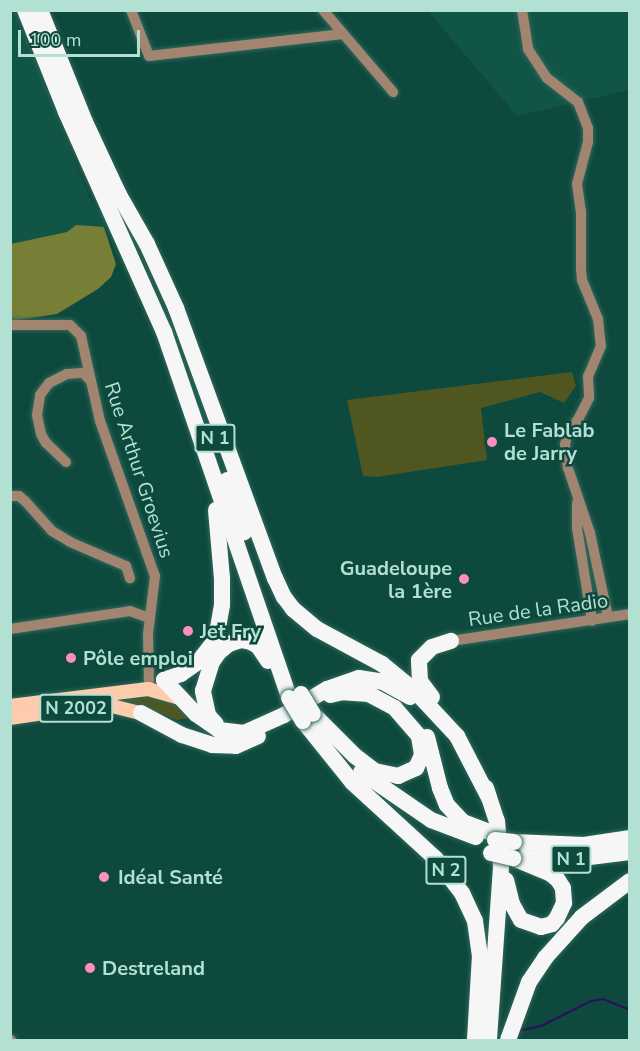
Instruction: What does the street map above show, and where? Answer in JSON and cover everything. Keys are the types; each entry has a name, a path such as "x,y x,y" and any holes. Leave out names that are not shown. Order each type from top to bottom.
{"highway":[{"name":"N 1","path":"25,10 66,112 148,293 295,696 336,763 368,791 411,820 437,833 574,859 630,852"},
{"name":"N 1","path":"40,10 85,122 183,346 212,429 295,696"},
{"path":"114,186 147,244 176,308 275,578 287,602 317,629 382,664 415,690 456,736 489,798"},
{"path":"157,682 181,674 203,658 217,632 222,605 219,522 183,390"},
{"path":"141,713 179,725 189,723 196,714 212,662 224,647 241,640 251,642 264,653 295,696"},
{"path":"451,641 436,645 423,654 418,665 418,676 467,746 489,798 503,845 489,1041"},
{"path":"157,682 184,700 196,714 215,728 239,733 256,728 327,689 352,680 366,678 383,682 408,696 429,712 461,748 489,798"},
{"path":"204,683 204,701 208,715 227,732"},
{"path":"327,689 344,685 367,687 397,701 416,717 428,738 440,788 447,805 463,822 503,845"},
{"path":"141,713 195,741 212,745 236,746 252,740 327,696 343,692 363,693 387,702 407,719 418,736 421,760 416,768 404,775 392,776 375,771 308,717"},
{"name":"N 1","path":"308,717 343,754 390,794 444,826 503,845 584,845 630,838"},
{"name":"N 2","path":"336,763 374,803 435,858 451,876 467,903 475,921 480,956 475,1041"},
{"path":"508,1041 529,982 544,958 582,917 630,881"}],"main road":[{"name":"N 2002","path":"10,706 157,682"},
{"path":"71,697 148,689 167,692 184,700"},
{"name":"N 2002","path":"10,718 104,704 141,713"}],"street":[{"path":"131,10 149,56 343,34"},
{"path":"323,10 393,92"},
{"path":"522,10 528,49 547,78 578,102 588,128 577,184 581,211 581,269 582,280 600,326 601,346 588,376 589,398 579,418 567,434 565,445 568,468 577,492 608,617"},
{"name":"Rue Arthur Groevius","path":"10,326 48,323 74,326 81,336 104,434 155,576 150,618 149,656 157,682"},
{"path":"66,462 46,443 41,434 37,415 40,395 49,383 66,374 83,373 90,380"},
{"path":"577,492 577,528 592,621"},
{"path":"10,496 25,501 52,531 70,542 126,566 130,578"},
{"path":"10,629 130,611 150,618"},
{"name":"Rue de la Radio","path":"451,641 630,615"}],"shaded area":[{"path":"15,10 89,197 109,226 11,251 10,11"},
{"path":"428,11 629,11 629,90 517,116"},
{"path":"572,372 576,386 564,403 540,392 481,408 487,460 377,477 363,476 347,400"},
{"path":"157,692 190,711 188,718 177,720 121,699"}],"green space":[{"path":"76,225 104,227 116,264 111,277 98,289 57,314 11,321 11,244 67,232"}],"waterway":[{"path":"518,1031 541,1026 591,1001 603,999 630,1010"}],"place":[{"name":"Le Fablab de Jarry","path":"492,442"},
{"name":"Guadeloupe la 1ère","path":"464,579"},
{"name":"Jet Fry","path":"188,631"},
{"name":"Pôle emploi","path":"71,658"},
{"name":"Idéal Santé","path":"104,877"},
{"name":"Destreland","path":"90,968"}]}
